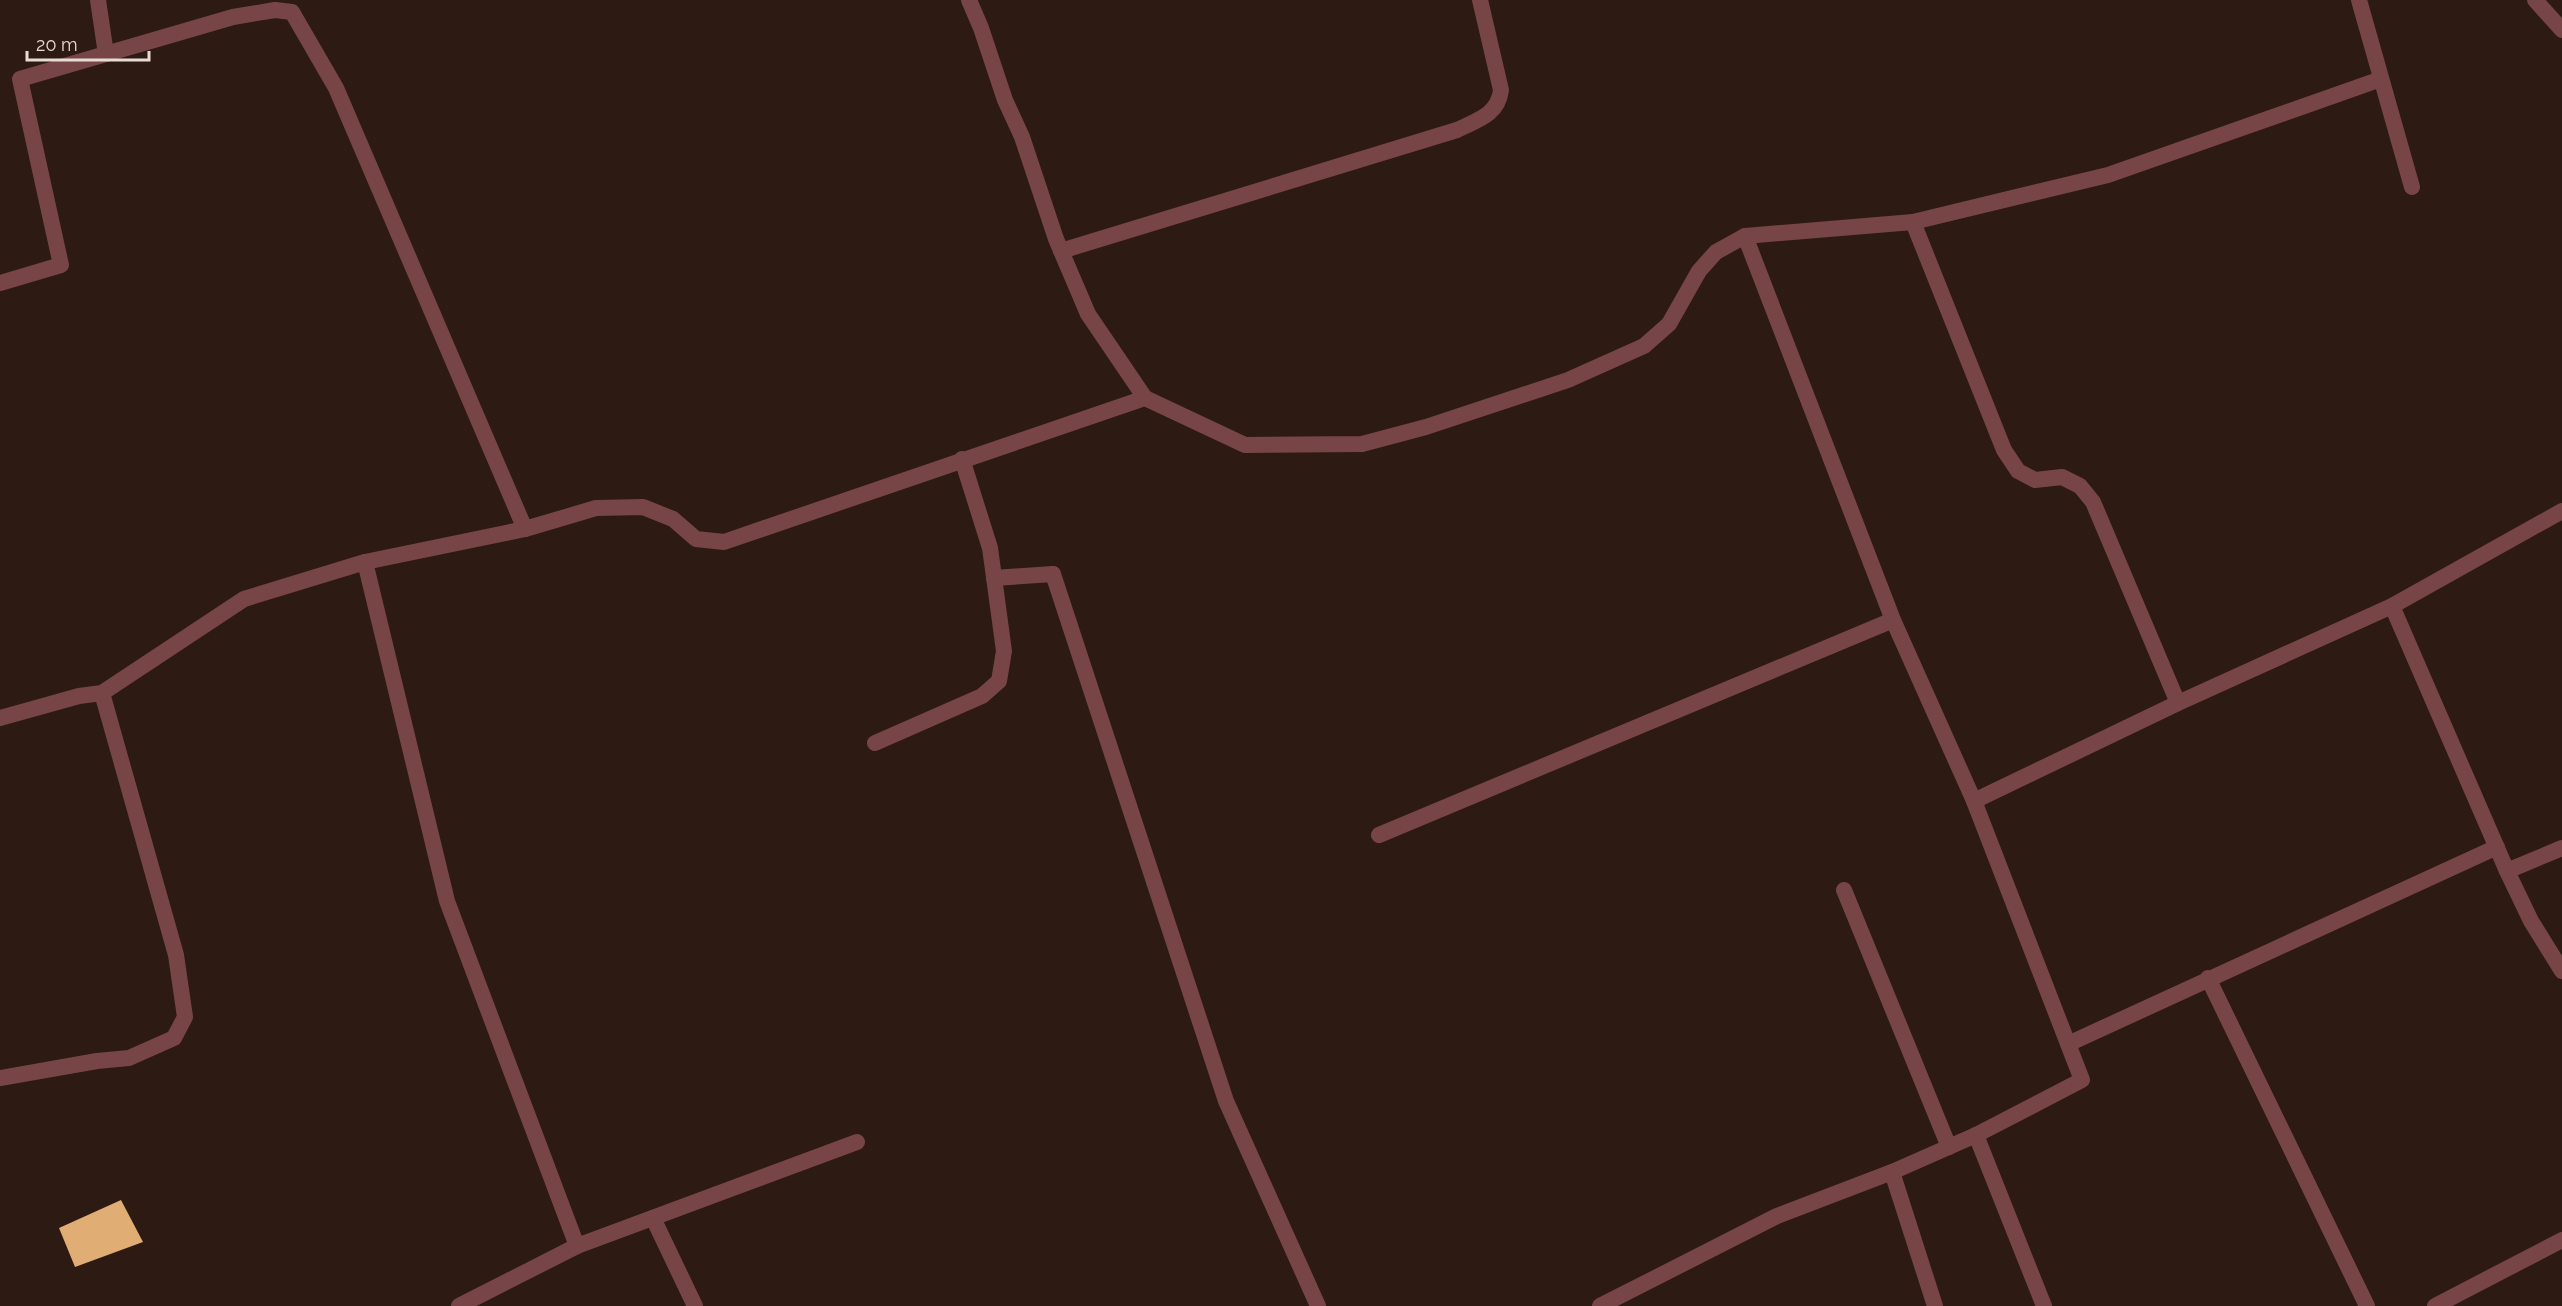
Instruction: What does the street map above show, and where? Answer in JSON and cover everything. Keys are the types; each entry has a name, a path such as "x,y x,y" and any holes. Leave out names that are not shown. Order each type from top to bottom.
{"street":[{"path":"98,0 106,54"},
{"path":"969,0 981,28 1005,100 1022,137 1041,200 1088,314 1145,398 1245,445 1362,444 1426,427 1568,380 1644,346 1669,324 1699,271 1716,252 1745,236 1913,222 2108,175 2381,79"},
{"path":"1061,251 1457,130 1491,114 1499,102 1501,90 1480,0"},
{"path":"2359,0 2412,187"},
{"path":"2535,0 2562,30"},
{"path":"0,283 61,265 20,79 233,17 275,10 292,12 336,88 525,529"},
{"path":"1913,222 2004,450 2018,471 2035,480 2062,477 2080,486 2093,502 2178,703"},
{"path":"1600,1306 1778,1216 1892,1172 1976,1136 2082,1080 1974,801 1893,621 1745,236"},
{"path":"1,714 102,693 244,599 365,562 525,529 596,508 643,507 673,519 696,539 724,542 1145,398"},
{"path":"875,743 982,696 999,681 1004,651 990,548 962,459"},
{"path":"1974,801 2178,703 2392,606 2562,511"},
{"path":"365,562 447,901 577,1246"},
{"path":"994,578 1053,574 1226,1101 1318,1306"},
{"path":"2392,606 2507,871 2531,921 2562,971"},
{"path":"1379,835 1893,621"},
{"path":"0,1078 97,1061 129,1058 174,1038 185,1017 176,955 102,693"},
{"path":"2068,1044 2497,847"},
{"path":"2507,871 2562,848"},
{"path":"1844,890 1949,1147"},
{"path":"2208,978 2367,1306"},
{"path":"1976,1136 2044,1306"},
{"path":"459,1306 577,1246 857,1142"},
{"path":"1892,1172 1935,1306"},
{"path":"653,1218 695,1306"},
{"path":"2436,1306 2562,1240"}],"building":[{"path":"121,1200 143,1242 75,1267 59,1228"}]}
